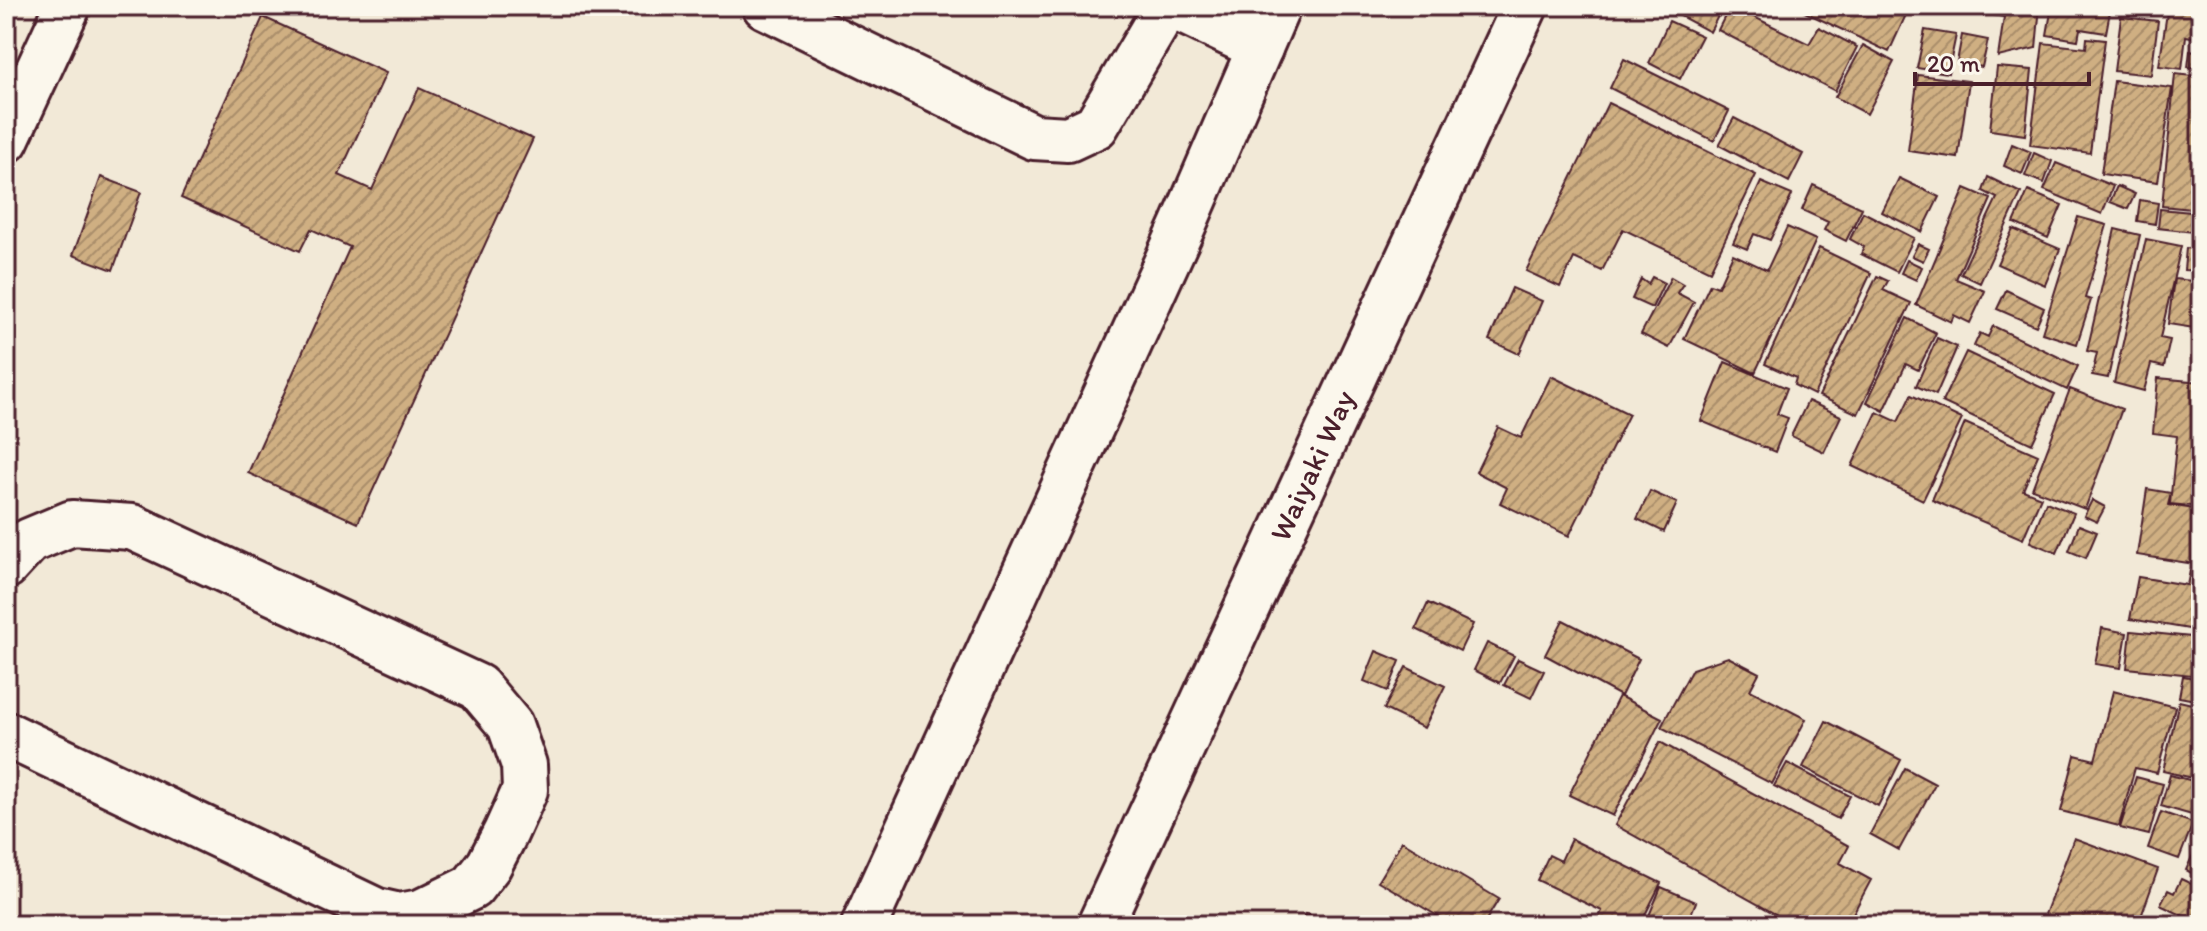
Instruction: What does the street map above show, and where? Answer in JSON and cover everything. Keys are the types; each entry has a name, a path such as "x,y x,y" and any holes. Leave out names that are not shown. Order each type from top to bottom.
{"main road":[{"path":"6,140 68,6"},
{"path":"765,6 1034,137 1068,139 1096,126 1169,6 1260,48"},
{"path":"864,925 1176,240 1278,6"},
{"name":"Waiyaki Way","path":"1100,925 1525,6"},
{"path":"6,566 29,541 72,523 132,527 478,687 510,725 524,765 525,790 489,865 472,887 421,912 399,916 377,911 6,734"}],"building":[{"path":"1673,6 1723,6 1710,32 1671,11"},
{"path":"1730,6 1758,6 1752,16 1809,44 1819,27 1857,47 1835,91 1718,30"},
{"path":"1792,6 1910,6 1889,52"},
{"path":"1964,6 2040,6 2036,48 1998,57 2004,17 1964,10"},
{"path":"2052,6 2111,6 2106,33 2080,29 2078,40 2047,35"},
{"path":"2168,6 2201,6 2201,39 2186,36 2182,69 2159,66"},
{"path":"263,17 386,73 339,175 372,190 419,88 533,139 358,523 248,473 350,247 311,229 300,251 181,198"},
{"path":"2121,17 2158,21 2151,75 2114,71"},
{"path":"1669,21 1702,36 1680,79 1649,63"},
{"path":"1925,30 1956,35 1948,73 1917,68"},
{"path":"1962,35 1988,40 1982,67 1957,62"},
{"path":"2087,38 2105,40 2090,153 2030,145 2043,43 2086,48"},
{"path":"1863,45 1894,62 1867,114 1835,97"},
{"path":"2190,51 2201,53 2201,68 2188,67"},
{"path":"1624,59 1729,111 1714,141 1610,88"},
{"path":"1997,67 2032,70 2025,135 1990,130"},
{"path":"2175,74 2201,77 2201,210 2162,206"},
{"path":"1918,75 1969,81 1958,158 1908,151"},
{"path":"2114,81 2172,88 2158,182 2101,174"},
{"path":"1608,103 1756,175 1710,271 1623,229 1602,271 1574,258 1560,287 1526,271"},
{"path":"1734,118 1803,154 1789,182 1719,145"},
{"path":"2012,144 2031,152 2022,174 2004,166"},
{"path":"2034,153 2052,161 2044,183 2025,176"},
{"path":"2056,163 2113,186 2102,214 2044,190"},
{"path":"101,177 141,192 113,270 73,255"},
{"path":"1988,177 2021,193 1980,283 1961,274 1997,198 1983,191"},
{"path":"1899,178 1939,197 1922,232 1882,212"},
{"path":"1761,182 1792,195 1770,240 1754,234 1747,249 1733,243"},
{"path":"1813,185 1862,208 1846,241 1824,230 1828,222 1802,210"},
{"path":"2117,186 2135,194 2128,209 2110,202"},
{"path":"1965,188 1991,199 1956,279 1985,291 1970,323 1954,315 1951,322 1916,305"},
{"path":"2028,191 2062,205 2048,238 2014,223"},
{"path":"2140,200 2158,203 2155,224 2137,221"},
{"path":"2160,209 2201,213 2201,243 2193,242 2194,232 2158,228"},
{"path":"1863,212 1914,238 1897,272 1861,254 1864,247 1850,239"},
{"path":"2078,217 2107,225 2085,298 2091,300 2077,344 2042,333"},
{"path":"1787,227 1816,240 1755,373 1684,339 1710,284 1718,287 1733,254 1767,270"},
{"path":"2013,229 2060,249 2045,285 1997,264"},
{"path":"2115,229 2140,235 2108,378 2092,375 2097,353 2087,351"},
{"path":"2146,239 2181,246 2160,338 2170,340 2164,367 2151,364 2144,391 2114,383"},
{"path":"1918,244 1929,249 1923,261 1912,256"},
{"path":"1819,248 1871,273 1814,395 1794,385 1796,378 1765,364"},
{"path":"2186,248 2201,249 2201,271 2184,270"},
{"path":"1907,260 1922,267 1916,280 1901,273"},
{"path":"1877,276 1888,281 1883,290 1911,303 1858,414 1819,396"},
{"path":"1652,277 1664,283 1652,308 1632,299 1641,279 1648,284"},
{"path":"1671,277 1683,284 1677,293 1694,302 1669,348 1641,334"},
{"path":"2174,279 2201,282 2201,329 2168,324"},
{"path":"1512,288 1542,301 1519,354 1489,340"},
{"path":"2006,290 2044,308 2036,326 1997,309"},
{"path":"1907,318 1936,333 1918,370 1906,364 1884,411 1867,402"},
{"path":"1993,326 2078,366 2067,390 1974,346 1980,333 1988,337"},
{"path":"1937,338 1957,347 1936,395 1916,386"},
{"path":"1966,352 2055,394 2032,444 1942,402"},
{"path":"1725,362 1787,388 1777,414 1788,418 1775,452 1701,421"},
{"path":"1551,376 1629,414 1569,536 1500,503 1507,488 1476,472 1498,427 1521,438"},
{"path":"2158,378 2201,382 2201,507 2170,504 2177,436 2153,433"},
{"path":"2070,389 2122,409 2085,509 2032,489"},
{"path":"1911,395 1962,419 1923,500 1852,466 1877,412 1898,422"},
{"path":"1808,401 1841,416 1824,452 1791,436"},
{"path":"1965,423 2038,455 2023,490 2041,497 2023,539 1932,500"},
{"path":"2147,489 2171,493 2168,505 2201,510 2201,565 2137,555"},
{"path":"1650,491 1677,503 1664,532 1637,519"},
{"path":"2092,500 2105,507 2097,522 2084,516"},
{"path":"2046,502 2074,513 2057,553 2030,542"},
{"path":"2079,525 2097,532 2086,558 2069,551"},
{"path":"2190,571 2201,573 2201,631 2130,619 2138,577 2187,585"},
{"path":"1428,603 1473,624 1460,651 1416,629"},
{"path":"1563,620 1639,659 1621,696 1545,655"},
{"path":"2102,628 2127,633 2121,668 2095,664"},
{"path":"2131,631 2201,638 2201,676 2127,668"},
{"path":"1487,643 1514,656 1500,683 1474,670"},
{"path":"1376,651 1400,661 1388,691 1364,681"},
{"path":"1728,657 1759,673 1750,690 1806,719 1772,784 1661,727 1692,669"},
{"path":"1518,659 1544,671 1531,698 1504,685"},
{"path":"1406,667 1445,686 1424,728 1384,709"},
{"path":"2183,676 2201,679 2201,701 2179,697"},
{"path":"2113,691 2175,707 2157,773 2135,768 2119,826 2061,811 2075,755 2095,760"},
{"path":"1619,696 1662,718 1613,816 1569,795"},
{"path":"2179,701 2201,706 2201,780 2163,771"},
{"path":"1826,721 1901,760 1878,806 1803,767"},
{"path":"1660,742 1849,846 1840,863 1871,880 1847,925 1795,925 1615,825"},
{"path":"1787,763 1850,796 1838,819 1774,786"},
{"path":"1905,768 1935,784 1899,850 1870,834"},
{"path":"2170,775 2201,783 2195,816 2161,806"},
{"path":"2136,777 2163,784 2149,835 2120,828"},
{"path":"2161,812 2193,823 2179,859 2148,848"},
{"path":"2074,838 2158,869 2138,925 2041,925"},
{"path":"1571,839 1661,883 1640,925 1595,925 1602,911 1537,880 1549,855 1561,861"},
{"path":"1402,841 1499,899 1483,925 1453,925 1378,881"},
{"path":"2195,850 2201,853 2201,878 2186,870"},
{"path":"2181,879 2200,888 2195,900 2201,903 2201,924 2160,905 2168,890 2174,893"},
{"path":"1661,887 1696,902 1688,921 1698,925 1645,925"},
{"path":"1305,914 1346,925 1302,925"},
{"path":"2163,915 2179,925 2157,925"}]}
